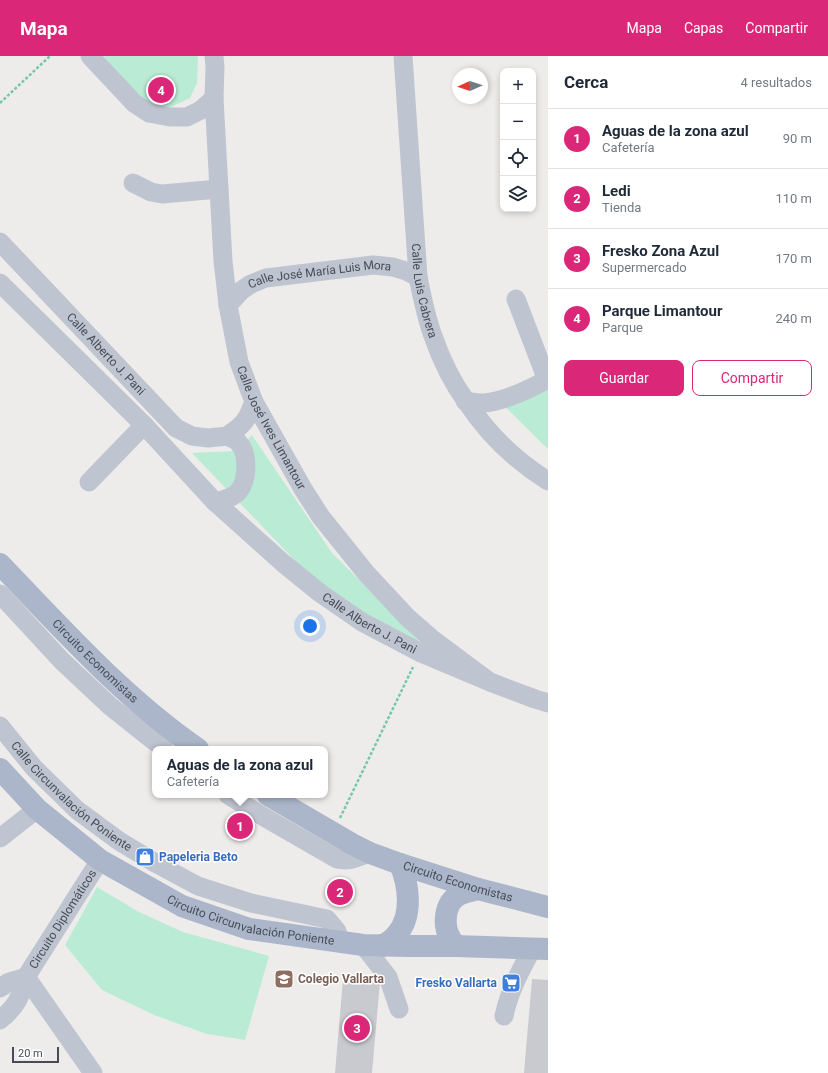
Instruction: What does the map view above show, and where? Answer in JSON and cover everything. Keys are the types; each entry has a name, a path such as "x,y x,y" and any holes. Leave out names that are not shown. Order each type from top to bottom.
{"main road":[{"name":"Circuito Economistas","path":"0,564 115,682 178,735 194,746"},
{"name":"Circuito Circunvalación Poniente","path":"0,769 37,809 100,860 182,906 249,929 340,942 373,945 540,949"},
{"name":"Circuito Economistas","path":"273,798 370,853 478,889 548,907"},
{"path":"373,945 391,941 401,929 407,909 408,899 407,886 400,864"},
{"path":"456,946 451,940 446,928 446,914 453,900 462,894 478,889"}],"street":[{"path":"90,56 134,103 149,113 170,118 187,117 201,110 214,98"},
{"name":"Calle José Ives Limantour","path":"214,56 214,98 223,261 228,305 239,362 254,402 303,489 321,516 366,573 408,618 431,638 490,682"},
{"name":"Calle Luis Cabrera","path":"403,56 418,278 433,336 452,378 466,401 487,429 512,454 548,481"},
{"path":"133,183 151,192 162,194 219,189"},
{"name":"Calle Alberto J. Pani","path":"0,242 176,428 192,436 208,438 227,436"},
{"name":"Calle José María Luis Mora","path":"228,305 242,290 251,284 266,278 373,265 393,267 406,271 418,278"},
{"name":"Calle Alberto J. Pani","path":"0,283 144,425 215,502 283,563 320,593 362,622 421,653 490,682 548,703"},
{"path":"466,401 483,403 510,397 547,379 516,299"},
{"path":"215,502 228,498 237,493 243,485 246,474 243,450 238,442 227,436 244,422 254,402"},
{"path":"89,482 144,425"},
{"name":"Circuito Economistas","path":"0,594 62,661 110,706 160,746"},
{"name":"Calle Circunvalación Poniente","path":"0,726 34,768 77,810 119,841 156,864 198,886 251,903 327,919"},
{"path":"233,798 337,859 344,861 370,853"},
{"path":"0,838 37,809"},
{"name":"Circuito Diplomáticos","path":"0,1020 20,998 26,977 100,860"},
{"path":"327,919 337,931 340,942"},
{"path":"373,945 388,977 399,1009"},
{"path":"504,1016 511,991 540,949"},
{"path":"26,977 93,1073"},
{"name":"Circuito Diplomáticos","path":"0,988 9,982 26,977"}],"path":[{"path":"0,103 50,56"},
{"path":"333,833 421,653"},
{"path":"327,919 344,861"}],"green space":[{"path":"104,56 198,56 197,83 190,98 165,110 140,106"},
{"path":"548,380 548,449 500,402"},
{"path":"252,435 332,553 428,648 359,612 303,569 192,453 237,451"},
{"path":"97,887 139,912 183,932 269,956 245,1040 207,1034 154,1015 102,990 65,945"}],"building":[{"path":"343,979 380,982 372,1073 335,1073"},
{"path":"532,979 548,980 548,1073 524,1073"}],"place":[{"name":"Parque Limantour","path":"161,90"},
{"name":"Aguas de la zona azul","path":"240,826"},
{"name":"Papeleria Beto","path":"145,857"},
{"name":"Ledi","path":"340,892"},
{"name":"Colegio Vallarta","path":"284,979"},
{"name":"Fresko Vallarta","path":"511,983"},
{"name":"Fresko Zona Azul","path":"357,1028"}]}
